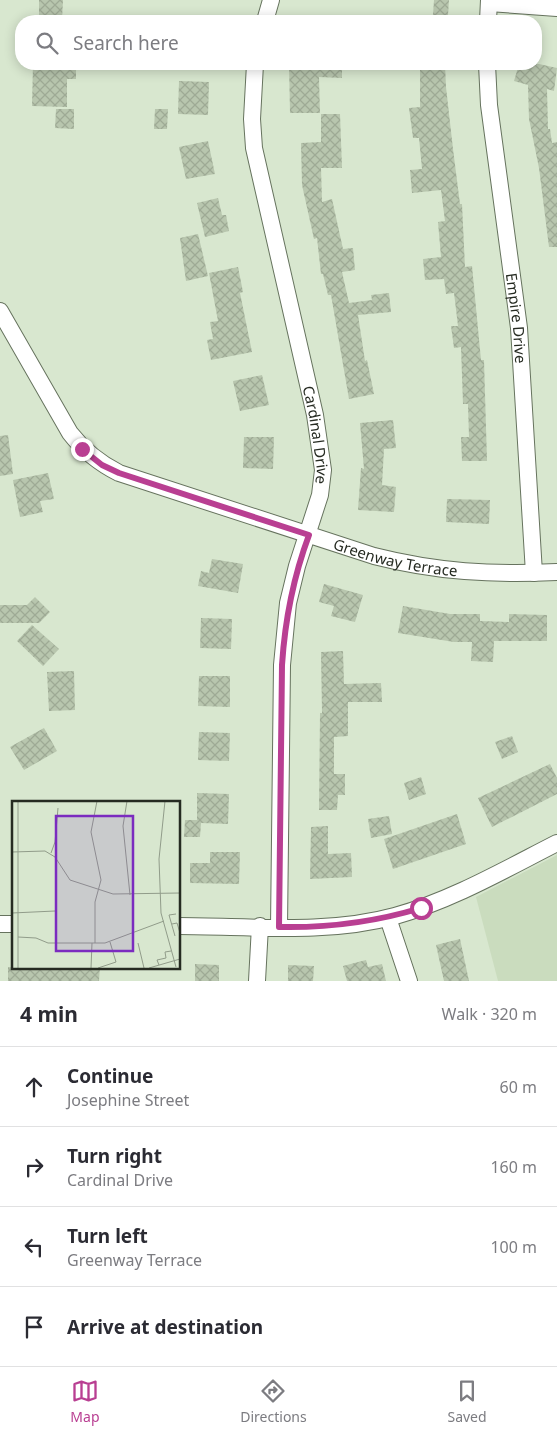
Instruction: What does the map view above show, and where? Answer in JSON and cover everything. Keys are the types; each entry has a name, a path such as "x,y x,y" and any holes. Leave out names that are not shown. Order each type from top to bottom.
{"street":[{"path":"267,15 271,0"},
{"path":"488,15 489,2 557,8"},
{"name":"Cardinal Drive","path":"256,70 252,119 254,148 321,449 322,470 320,495 309,535 297,566 288,603 283,648 279,927"},
{"name":"Empire Drive","path":"487,70 489,105 520,328 534,573"},
{"name":"Greenway Terrace","path":"0,311 70,433 82,449 102,465 119,473 309,535 415,567 490,574 557,572"},
{"path":"180,926 279,927 351,924 388,918 452,896 557,843"},
{"path":"388,918 408,981"},
{"path":"257,981 260,926"}],"shaded area":[{"path":"557,855 557,981 498,981 476,897"}],"building":[{"path":"39,0 63,0 62,15 39,15"},
{"path":"434,0 449,0 448,15 433,15"},
{"path":"542,65 557,68 554,91 547,89 548,129 550,129 552,143 557,142 557,247 549,247 539,168 529,119 528,85 514,81 517,70 542,70"},
{"path":"33,70 76,70 76,79 67,79 67,107 32,106"},
{"path":"289,70 342,70 342,78 319,77 320,113 290,113"},
{"path":"420,70 445,70 453,149 460,204 462,204 465,267 472,266 481,360 484,360 487,461 462,461 461,437 469,437 468,404 463,404 461,347 454,348 451,326 458,326 454,293 446,294 444,279 425,280 423,259 441,257 438,222 445,221 441,190 412,193 410,170 422,169 419,138 413,138 409,108 420,107"},
{"path":"179,81 209,82 208,115 178,114"},
{"path":"56,109 74,109 74,129 55,128"},
{"path":"155,109 168,109 167,129 154,129"},
{"path":"321,114 340,114 342,168 321,168 322,202 332,199 343,249 353,248 355,270 342,272 349,303 372,300 371,295 389,293 391,312 358,315 365,361 367,360 374,394 349,399 331,295 328,295 323,274 321,274 317,238 314,239 302,185 301,143 321,142"},
{"path":"208,141 215,174 186,179 179,147"},
{"path":"218,198 222,215 226,215 229,231 205,237 197,203"},
{"path":"198,234 208,276 186,281 180,238"},
{"path":"238,267 243,292 240,293 252,352 211,360 207,340 213,339 210,322 218,321 209,273"},
{"path":"262,375 269,405 240,411 233,381"},
{"path":"393,420 396,448 384,449 382,485 396,487 394,512 358,510 361,468 364,469 360,423"},
{"path":"8,435 13,474 0,476 0,436"},
{"path":"244,437 274,437 273,469 243,468"},
{"path":"48,473 54,499 40,501 43,512 20,517 13,480"},
{"path":"447,499 490,500 489,524 446,522"},
{"path":"212,559 243,564 238,593 198,586 201,571 209,573"},
{"path":"324,584 363,595 355,622 331,616 334,606 319,602"},
{"path":"35,597 50,612 39,623 0,623 0,605 27,605"},
{"path":"403,606 450,614 480,614 480,621 509,622 509,614 547,615 547,641 494,641 493,662 471,661 472,642 454,642 398,633"},
{"path":"201,618 232,619 231,649 200,648"},
{"path":"32,625 59,649 43,666 17,641"},
{"path":"343,651 344,684 381,683 382,702 348,702 348,736 334,737 334,774 345,774 345,795 338,795 337,810 319,810 320,713 322,713 321,652"},
{"path":"74,671 75,710 49,711 47,672"},
{"path":"199,676 230,676 230,707 198,706"},
{"path":"44,728 57,751 24,770 10,747"},
{"path":"199,732 230,733 229,761 198,760"},
{"path":"512,736 518,752 502,759 495,742"},
{"path":"550,764 557,778 557,794 492,827 478,798"},
{"path":"421,777 426,794 409,800 404,783"},
{"path":"197,793 229,794 228,824 201,823 200,837 184,837 185,820 197,820"},
{"path":"457,814 466,844 393,869 384,839"},
{"path":"389,816 392,834 371,838 368,819"},
{"path":"328,826 328,854 351,853 352,877 310,879 311,827"},
{"path":"210,852 240,852 239,884 190,883 190,863 210,863"},
{"path":"460,939 469,981 444,981 436,945"},
{"path":"366,960 368,967 382,964 386,981 347,981 343,966"},
{"path":"195,964 219,965 219,981 195,981"},
{"path":"288,965 314,966 313,981 288,981"},
{"path":"8,967 100,968 99,981 8,981"}],"route":[{"path":"82,449 102,465 119,473 309,535 297,566 285,624 282,665 279,927 351,924 392,917 421,908"}]}
